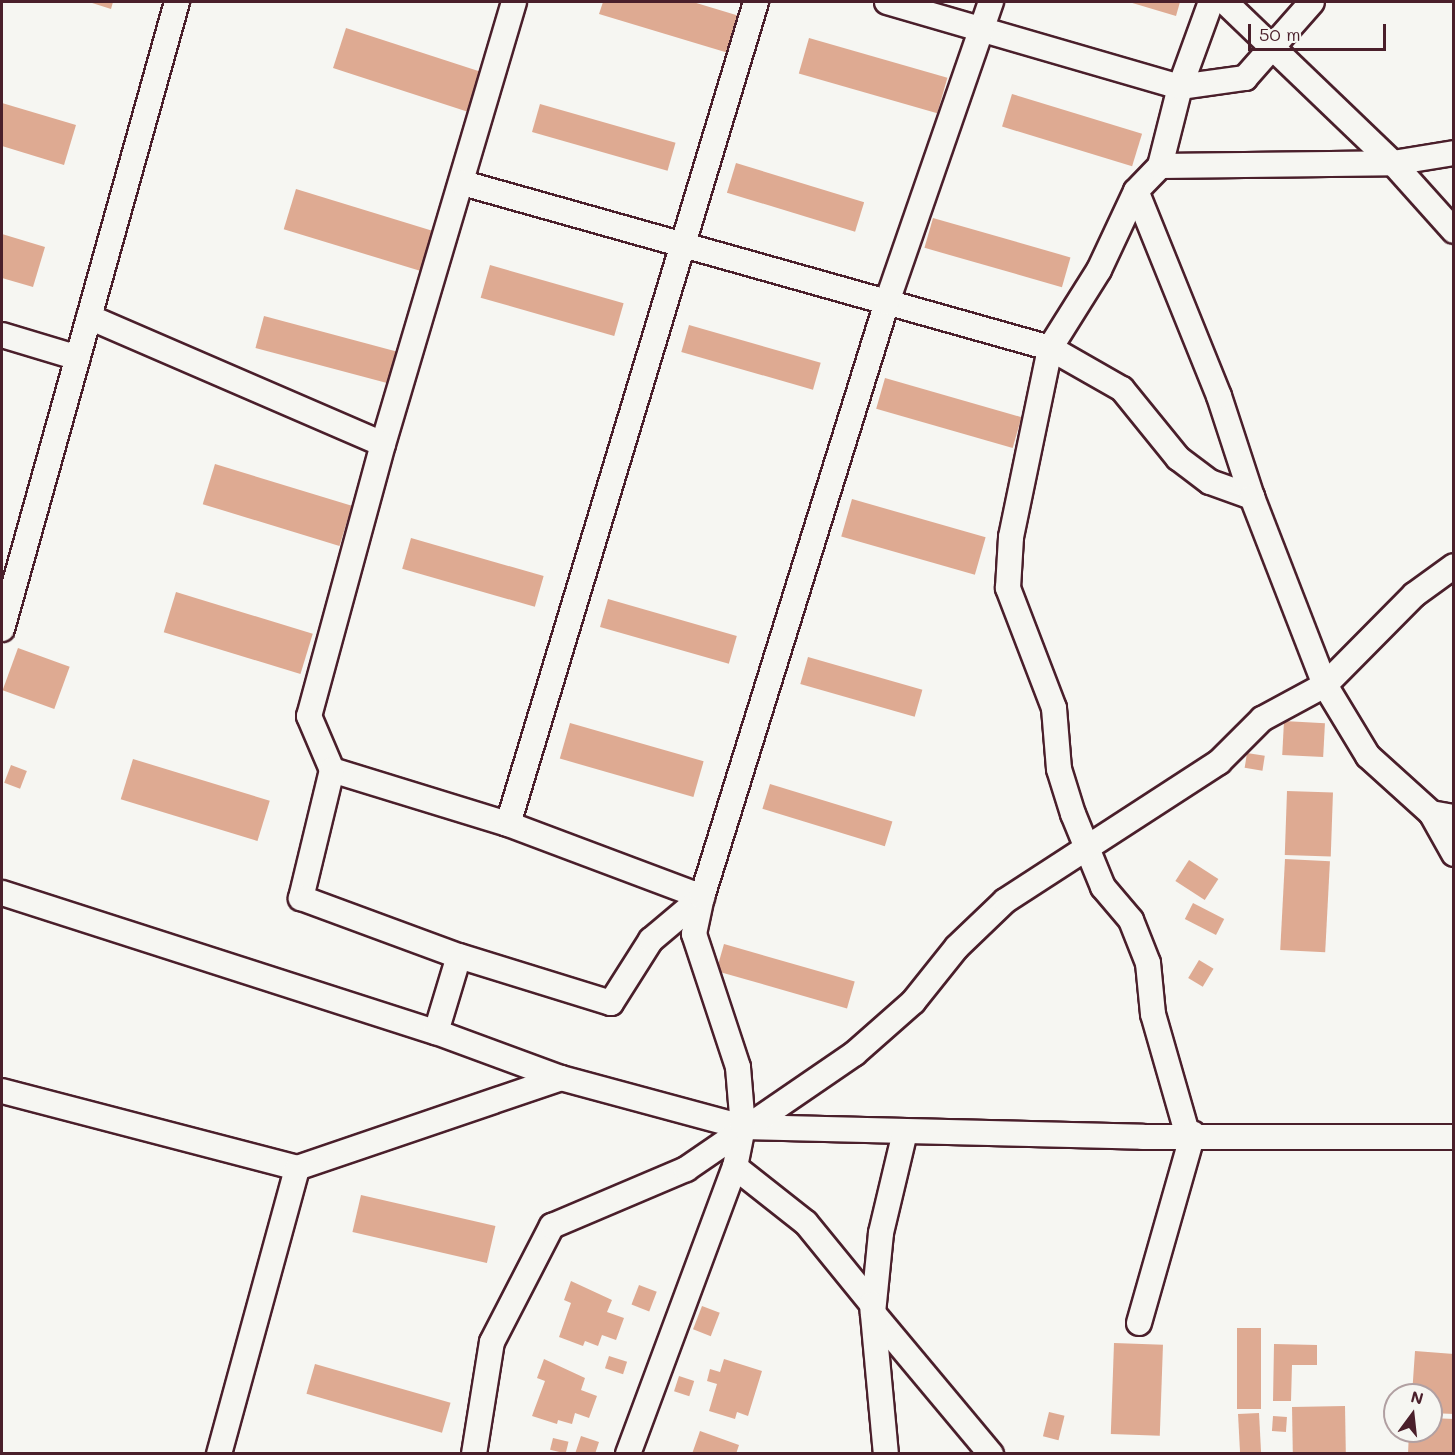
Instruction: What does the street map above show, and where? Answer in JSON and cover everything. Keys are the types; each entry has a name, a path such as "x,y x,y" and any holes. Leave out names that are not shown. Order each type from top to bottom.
{"street":[{"path":"2,629 177,2"},
{"path":"514,2 463,183 383,444 308,706 332,770 302,898 459,957 611,1003 651,940 702,897"},
{"path":"508,824 756,2"},
{"path":"888,2 1180,87 1245,78 1274,49 1312,2"},
{"path":"628,1454 735,1167 743,1126 738,1067 694,934 702,897 887,302 991,2"},
{"path":"1139,1323 1189,1137 1152,1014 1148,963 1131,920 1103,887 1087,847 1059,769 1054,708 1008,588 1011,537 1050,348 1099,270 1136,191 1160,166 1180,87 1211,2"},
{"path":"1225,2 1392,163 1454,231"},
{"path":"1160,166 1392,163 1454,153"},
{"path":"463,183 1050,348 1122,388 1178,458 1210,482 1252,497"},
{"path":"1136,191 1219,396 1252,497 1325,685 1368,756 1442,815 1454,854"},
{"path":"89,316 383,444"},
{"path":"2,335 78,358"},
{"path":"474,1454 492,1342 552,1226 686,1170 743,1126 854,1054 913,1002 957,947 1005,901 1219,762 1262,719 1325,685 1414,595 1454,566"},
{"path":"332,770 508,824 702,897"},
{"path":"2,893 436,1032 561,1078 743,1126 905,1132 1189,1137 1454,1137"},
{"path":"436,1032 459,957"},
{"path":"2,1091 297,1168 561,1078"},
{"path":"905,1132 881,1233 873,1313 991,1454"},
{"path":"735,1167 806,1223 872,1304 886,1454"},
{"path":"219,1454 297,1168"}],"building":[{"path":"89,2 113,2 111,9"},
{"path":"603,2 693,2 746,18 735,55 599,14"},
{"path":"1129,2 1180,2 1176,16"},
{"path":"346,28 483,72 470,112 333,68"},
{"path":"809,38 947,78 937,113 799,74"},
{"path":"1012,94 1142,134 1132,166 1002,127"},
{"path":"2,103 76,125 64,165 2,146"},
{"path":"540,104 676,143 668,171 532,132"},
{"path":"736,163 864,202 855,232 727,193"},
{"path":"296,189 435,231 422,272 284,229"},
{"path":"933,218 1070,257 1062,287 924,248"},
{"path":"2,234 45,247 33,287 2,278"},
{"path":"490,265 624,303 614,336 481,298"},
{"path":"264,316 400,352 392,384 255,348"},
{"path":"689,325 821,363 813,390 681,352"},
{"path":"885,378 1021,417 1013,448 876,409"},
{"path":"215,464 352,506 339,546 203,504"},
{"path":"852,499 986,537 975,575 841,536"},
{"path":"411,538 544,576 535,607 402,569"},
{"path":"176,592 313,634 300,674 164,632"},
{"path":"608,599 737,636 729,664 600,627"},
{"path":"18,648 70,667 54,709 3,690"},
{"path":"808,657 922,690 915,717 800,684"},
{"path":"1284,721 1325,723 1323,757 1282,755"},
{"path":"570,723 704,761 693,797 560,759"},
{"path":"1247,753 1265,756 1262,771 1245,768"},
{"path":"133,759 270,801 257,841 121,799"},
{"path":"11,765 27,771 20,789 4,783"},
{"path":"770,784 892,821 885,846 762,809"},
{"path":"1287,791 1333,793 1331,857 1285,855"},
{"path":"1285,859 1330,861 1325,952 1280,950"},
{"path":"1189,860 1218,879 1205,900 1175,881"},
{"path":"1193,903 1224,919 1216,935 1185,919"},
{"path":"724,944 855,981 847,1008 716,971"},
{"path":"1199,960 1214,969 1203,987 1188,978"},
{"path":"361,1195 495,1226 487,1263 352,1232"},
{"path":"571,1281 612,1300 607,1312 624,1318 616,1340 602,1335 598,1346 585,1341 583,1346 559,1337 571,1303 564,1300"},
{"path":"639,1285 657,1292 649,1311 631,1305"},
{"path":"702,1306 720,1313 711,1336 693,1329"},
{"path":"1237,1328 1261,1328 1261,1409 1237,1409"},
{"path":"1114,1343 1163,1345 1160,1436 1111,1434"},
{"path":"1274,1344 1317,1345 1317,1365 1292,1365 1291,1401 1273,1401"},
{"path":"1415,1351 1454,1354 1454,1414 1443,1414 1443,1383 1413,1383"},
{"path":"609,1356 627,1362 623,1374 605,1368"},
{"path":"544,1359 585,1378 581,1390 597,1396 589,1418 575,1413 572,1424 558,1420 557,1424 532,1416 545,1381 537,1378"},
{"path":"724,1359 762,1371 748,1416 737,1412 735,1419 709,1411 717,1384 707,1381 710,1369 720,1372"},
{"path":"315,1364 451,1403 442,1433 306,1394"},
{"path":"679,1376 694,1381 689,1396 674,1391"},
{"path":"1345,1406 1346,1453 1293,1454 1292,1407"},
{"path":"1049,1412 1065,1416 1058,1440 1043,1436"},
{"path":"1259,1413 1261,1454 1240,1454 1238,1414"},
{"path":"1273,1416 1287,1417 1286,1432 1272,1431"},
{"path":"1443,1419 1454,1419 1454,1454 1408,1454 1408,1443 1443,1443"},
{"path":"700,1431 739,1445 736,1454 692,1454"},
{"path":"581,1436 599,1442 595,1454 575,1454"},
{"path":"553,1438 569,1442 566,1454 550,1450"}]}
